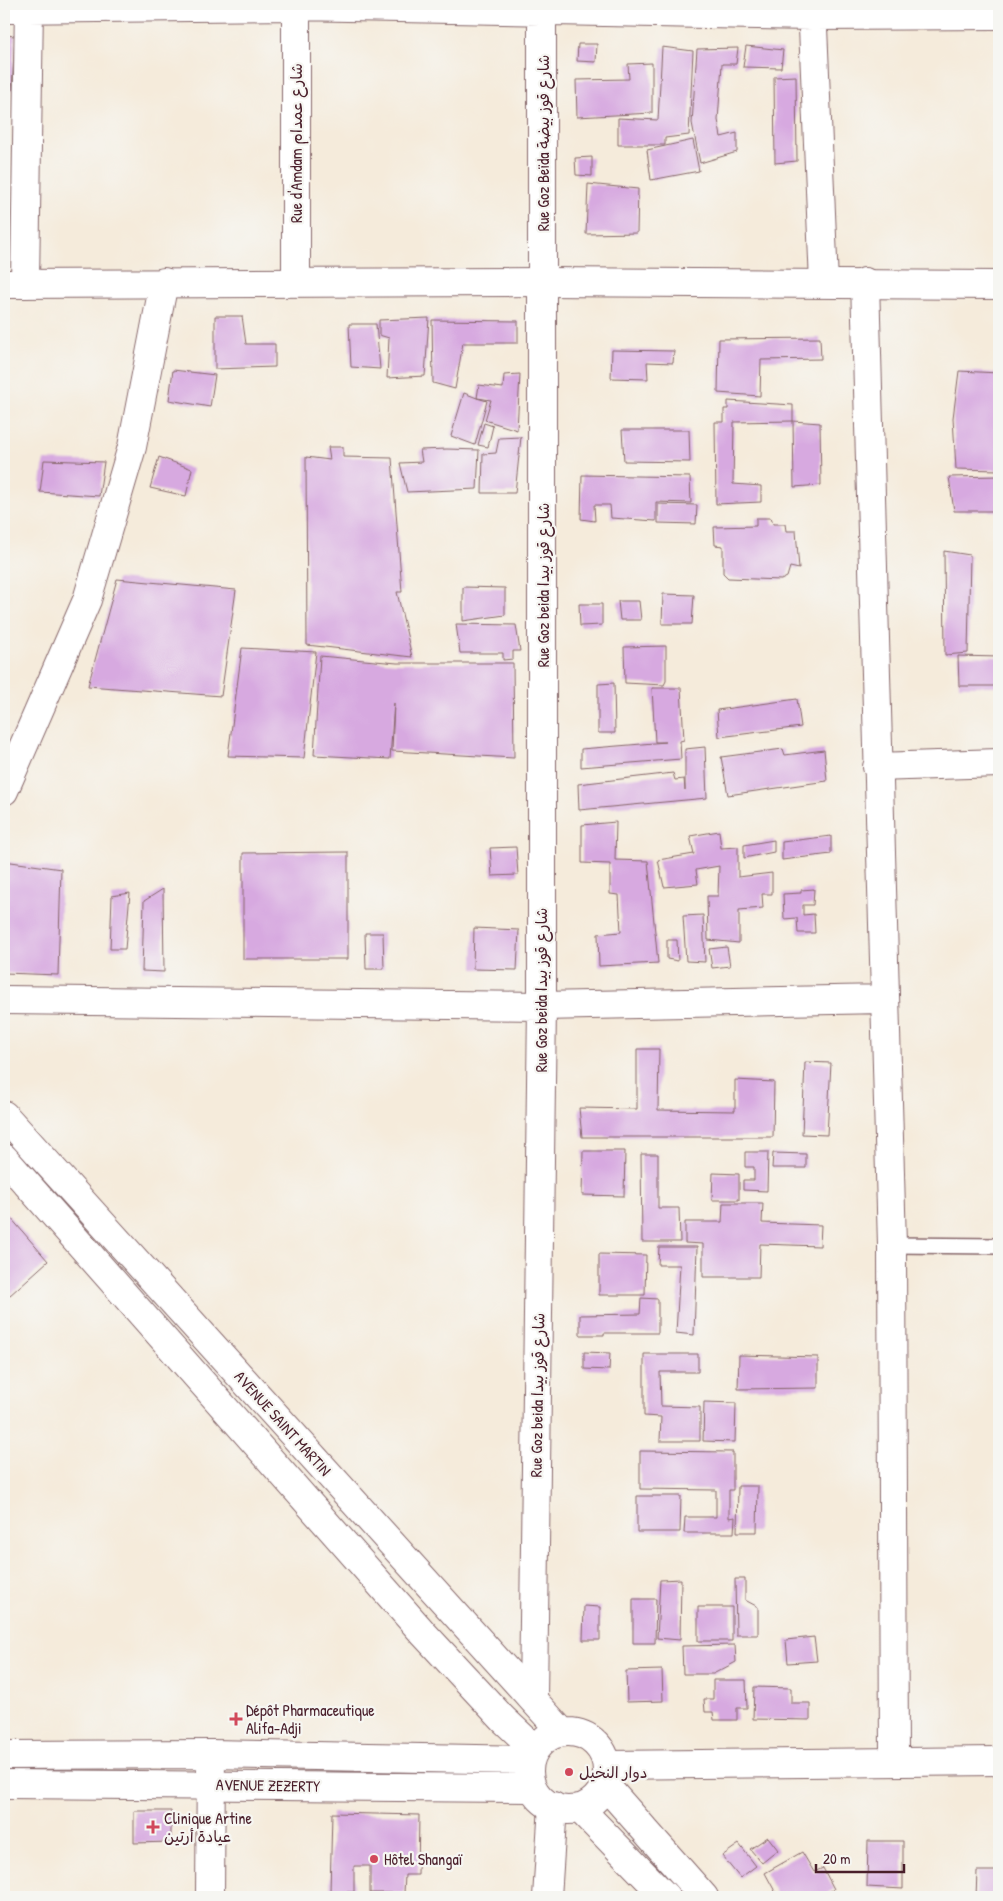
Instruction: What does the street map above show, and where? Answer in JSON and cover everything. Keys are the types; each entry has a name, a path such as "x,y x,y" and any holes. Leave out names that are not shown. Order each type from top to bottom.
{"street":[{"path":"999,15 812,10 296,5 20,7 14,284 164,282 865,282 999,285"},
{"name":"Rue d'Amdam شارع عمدام","path":"296,5 296,282"},
{"name":"Rue Goz Beïda شارع قوز بيضة","path":"542,8 543,282"},
{"path":"812,10 824,283"},
{"path":"4,791 87,600 132,447 164,282"},
{"name":"Rue Goz beida شارع قوز بيدا","path":"533,1699 542,1006 543,282"},
{"path":"865,282 877,766 892,1245 894,1761"},
{"path":"877,766 999,763"},
{"path":"4,1000 542,1006 884,999"},
{"name":"AVENUE SAINT MARTIN","path":"4,1115 562,1732"},
{"name":"AVENUE SAINT MARTIN","path":"4,1158 424,1634 503,1718 533,1754"},
{"path":"566,1807 598,1796 606,1775 604,1754 593,1740 578,1733 562,1732 550,1736 533,1754 529,1773 532,1788 544,1801 566,1807 666,1897"},
{"name":"AVENUE ZEZERTY","path":"4,1754 533,1754"},
{"path":"210,1897 210,1784 212,1754"},
{"path":"606,1775 894,1761 999,1760"},
{"path":"606,1775 704,1897"},
{"name":"AVENUE ZEZERTY","path":"4,1784 210,1784 532,1788"},
{"path":"547,1897 566,1807"}],"lane":[{"path":"892,1245 999,1246"}],"building":[{"path":"4,35 15,36 12,90 4,90"},
{"path":"578,44 597,44 596,62 577,61"},
{"path":"746,46 783,50 781,68 743,67"},
{"path":"662,47 693,51 689,135 665,138 665,145 618,145 618,118 658,120"},
{"path":"738,48 736,64 722,64 718,120 721,137 737,133 737,152 700,163 692,123 697,49"},
{"path":"652,63 652,113 577,117 576,80 629,79 628,64"},
{"path":"796,76 797,161 775,163 774,77"},
{"path":"693,140 699,171 651,180 647,150"},
{"path":"592,157 592,176 576,175 575,158"},
{"path":"588,184 638,189 637,233 586,234"},
{"path":"215,316 242,316 246,344 275,344 275,367 215,369"},
{"path":"429,318 425,376 387,378 389,338 379,335 379,320"},
{"path":"432,320 518,321 518,343 463,343 455,389 433,383"},
{"path":"349,324 376,324 380,369 351,367"},
{"path":"820,338 821,359 761,360 760,396 718,393 719,339"},
{"path":"612,350 674,351 673,363 647,362 648,379 611,378"},
{"path":"173,370 215,375 210,407 169,400"},
{"path":"959,371 999,373 999,470 956,469 953,418"},
{"path":"520,374 517,430 485,420 491,400 477,398 479,385 503,388 504,375"},
{"path":"464,393 487,401 475,445 451,436"},
{"path":"728,401 793,405 793,421 734,422 733,484 761,486 761,502 716,504 715,422 724,422 724,409 728,409"},
{"path":"793,421 820,423 821,485 794,487"},
{"path":"484,423 493,426 488,447 478,445"},
{"path":"622,430 689,430 690,462 624,461"},
{"path":"521,437 515,493 482,493 483,454 496,453 499,438"},
{"path":"328,447 343,447 343,457 392,458 402,592 397,592 412,657 307,645 306,457 330,460"},
{"path":"420,450 479,450 477,489 407,492 400,463 422,462"},
{"path":"159,457 192,469 186,496 150,488"},
{"path":"44,460 104,462 99,496 40,492"},
{"path":"582,475 690,477 691,503 656,502 656,521 611,518 610,505 594,505 595,521 581,519"},
{"path":"999,476 999,511 954,511 949,477"},
{"path":"658,504 697,505 696,524 658,523"},
{"path":"756,518 771,518 773,524 785,524 786,531 796,531 799,569 790,567 787,577 781,580 728,578 723,573 723,546 715,545 714,527 756,526"},
{"path":"944,551 970,555 968,653 945,655"},
{"path":"117,579 236,590 221,696 88,686"},
{"path":"463,587 505,588 505,615 463,621"},
{"path":"663,594 694,595 692,624 662,624"},
{"path":"618,601 639,601 641,620 620,620"},
{"path":"579,604 602,604 602,625 580,626"},
{"path":"456,624 516,625 520,651 513,651 513,659 503,660 503,653 460,653"},
{"path":"666,646 666,681 664,685 625,683 624,647"},
{"path":"242,648 316,652 304,758 228,756"},
{"path":"320,656 397,663 513,663 514,758 392,751 394,703 390,759 314,755"},
{"path":"958,656 999,657 999,686 959,686"},
{"path":"614,683 615,733 598,733 598,684"},
{"path":"652,688 681,688 684,740 680,741 681,759 581,767 581,749 666,742 655,742"},
{"path":"797,699 801,727 719,737 717,710"},
{"path":"705,747 707,798 579,810 578,784 673,773 675,780 684,779 685,790 685,749"},
{"path":"783,749 785,755 824,750 827,781 728,795 721,757"},
{"path":"616,822 615,860 648,861 658,963 599,966 598,934 621,932 619,895 610,894 610,864 582,863 582,825"},
{"path":"719,831 721,848 738,847 738,877 772,873 772,894 762,894 763,908 739,910 739,943 708,940 707,896 718,896 719,866 696,870 698,884 664,887 658,860 694,854 690,836"},
{"path":"831,836 831,854 782,860 782,842"},
{"path":"774,840 774,852 744,858 744,845"},
{"path":"516,847 518,875 492,876 490,848"},
{"path":"348,852 348,959 243,959 243,853"},
{"path":"4,861 61,869 58,975 4,973"},
{"path":"163,889 164,972 142,971 144,901"},
{"path":"814,889 813,905 803,905 803,915 814,914 815,933 798,933 797,918 784,919 783,894 801,893 801,890"},
{"path":"130,893 125,949 110,949 112,896"},
{"path":"703,915 705,962 686,961 683,916"},
{"path":"474,928 519,930 517,970 473,969"},
{"path":"365,933 383,933 384,969 366,969"},
{"path":"667,940 677,940 678,961 667,959"},
{"path":"727,947 730,966 712,968 709,949"},
{"path":"637,1049 659,1049 658,1110 735,1111 735,1080 774,1082 773,1137 582,1137 579,1108 637,1109"},
{"path":"805,1062 831,1063 827,1135 802,1134"},
{"path":"583,1151 625,1151 624,1196 582,1195"},
{"path":"745,1152 768,1152 767,1191 743,1190 743,1180 754,1180 754,1167 745,1167"},
{"path":"773,1153 806,1154 806,1168 772,1168"},
{"path":"641,1154 658,1154 658,1208 679,1208 680,1242 642,1242"},
{"path":"713,1173 739,1174 739,1200 712,1200"},
{"path":"723,1203 763,1203 762,1223 821,1225 820,1246 760,1244 759,1277 703,1277 703,1244 685,1243 685,1222 722,1222"},
{"path":"4,1210 48,1261 9,1296 4,1290"},
{"path":"659,1247 697,1247 694,1335 676,1333 680,1265 658,1265"},
{"path":"599,1254 646,1255 645,1295 599,1295"},
{"path":"641,1298 658,1299 658,1333 580,1335 580,1315 640,1314"},
{"path":"584,1352 610,1353 609,1370 584,1369"},
{"path":"644,1354 698,1354 698,1372 660,1372 661,1406 700,1407 700,1441 660,1441 661,1417 644,1416"},
{"path":"739,1355 818,1357 818,1388 738,1389"},
{"path":"704,1402 736,1403 735,1442 703,1441"},
{"path":"640,1451 733,1452 733,1490 729,1490 729,1518 735,1517 734,1533 684,1533 685,1517 716,1517 716,1490 640,1489"},
{"path":"738,1486 758,1486 757,1532 737,1532"},
{"path":"637,1496 681,1496 680,1532 637,1532"},
{"path":"681,1579 680,1640 657,1638 660,1580"},
{"path":"735,1579 745,1579 745,1600 758,1607 758,1635 736,1635"},
{"path":"633,1599 656,1599 655,1643 633,1643"},
{"path":"584,1606 600,1607 600,1640 583,1640"},
{"path":"698,1607 732,1607 732,1641 698,1641"},
{"path":"814,1637 817,1661 788,1663 786,1640"},
{"path":"735,1645 736,1662 713,1674 683,1674 682,1646"},
{"path":"662,1670 663,1701 627,1702 626,1671"},
{"path":"713,1680 746,1680 747,1708 737,1708 737,1720 714,1720 713,1712 705,1712 704,1699 713,1699"},
{"path":"754,1687 791,1688 791,1703 810,1703 810,1720 753,1719"},
{"name":"Clinique Artine عيادة أرتين","path":"134,1811 171,1811 171,1842 134,1843"},
{"name":"Hôtel Shangaï","path":"332,1813 419,1815 418,1875 405,1875 404,1893 370,1893 370,1866 354,1866 354,1892 330,1892"},
{"path":"768,1837 778,1850 762,1863 750,1849"},
{"path":"868,1841 903,1841 903,1889 867,1887"},
{"path":"739,1844 756,1866 740,1878 722,1856"},
{"path":"802,1852 814,1872 823,1868 834,1889 826,1894 827,1897 778,1897 765,1873"},
{"path":"977,1871 999,1871 999,1897 976,1897"}],"place":[{"name":"Dépôt Pharmaceutique Alifa-Adji","path":"236,1719"},
{"name":"دوار النخيل","path":"569,1772"},
{"name":"Clinique Artine عيادة أرتين","path":"153,1827"},
{"name":"Hôtel Shangaï","path":"374,1859"}]}
